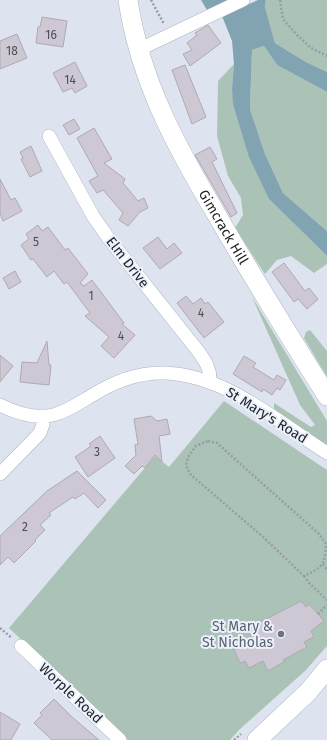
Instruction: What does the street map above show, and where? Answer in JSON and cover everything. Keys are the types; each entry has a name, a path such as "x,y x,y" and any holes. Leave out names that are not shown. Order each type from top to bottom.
{"main road":[{"name":"Gimcrack Hill","path":"128,0 138,50 150,86 179,149 232,241 327,396"},
{"path":"257,740 308,692 327,669"}],"street":[{"path":"138,50 243,0"},
{"name":"Elm Drive","path":"49,136 93,216 109,239 198,351 210,369 210,382"},
{"name":"St Mary's Road","path":"0,405 30,416 54,415 105,388 134,377 151,374 186,376 210,382 229,390 327,453"},
{"path":"0,474 40,433 43,424 42,416"},
{"name":"Worple Road","path":"21,646 120,740"}],"path":[{"path":"151,0 170,35"},
{"path":"280,0 283,19 311,48 327,56"},
{"path":"304,576 315,571 323,564 325,559 326,544 319,534 217,443 208,441 196,446 188,457 186,466 191,475 262,536 327,600"},
{"path":"323,564 327,570"},
{"path":"318,614 327,605"}],"green space":[{"path":"266,0 327,0 327,72 306,62 275,43 265,7"},
{"path":"264,46 277,65 327,92 327,231 283,193 265,154 250,109 252,50"},
{"path":"234,64 232,88 269,199 327,256 327,264 314,273 291,256 277,260 265,274 235,228 243,215 241,198 228,176 217,136 218,81"},
{"path":"252,297 327,421 327,446 274,411 274,403 311,427 315,425 300,405"},
{"path":"310,330 327,351 327,377 304,338 306,332"},
{"path":"224,401 327,470 327,646 305,671 240,729 230,740 128,740 9,628 155,456 169,467"}],"water":[{"path":"201,0 230,0 207,10"},
{"path":"258,0 266,0 265,7 275,43 306,62 327,72 327,92 277,65 264,46 252,50 250,109 265,154 283,193 327,231 327,256 269,199 249,157 233,104 232,88 234,64 232,41 222,16"}],"building":[{"path":"42,17 67,21 63,47 36,43 38,27 40,27"},
{"path":"208,25 221,43 190,66 183,54 192,50 187,43 197,35 195,33"},
{"path":"17,34 27,58 0,69 0,41"},
{"path":"75,62 87,86 75,93 72,88 63,92 53,73"},
{"path":"185,65 206,117 192,124 172,70"},
{"path":"74,119 80,129 69,135 63,125"},
{"path":"94,128 112,159 104,163 125,179 123,183 138,201 144,198 148,208 140,212 128,226 119,220 123,213 103,190 97,193 89,181 98,176 77,138"},
{"path":"31,146 42,171 30,177 21,159 23,158 20,152"},
{"path":"210,147 217,159 212,162 237,213 231,217 195,155"},
{"path":"0,179 11,200 15,198 22,211 3,221 0,214"},
{"path":"38,225 42,231 48,227 65,250 68,248 88,274 80,283 84,286 92,280 124,323 122,324 135,335 114,358 101,346 109,337 85,316 90,313 67,282 64,284 54,271 47,277 33,259 31,260 21,245 29,239 26,234"},
{"path":"158,237 167,249 174,243 182,253 160,269 143,248"},
{"path":"284,263 305,291 309,288 318,299 307,309 298,299 294,302 272,272"},
{"path":"15,271 21,282 9,289 3,278"},
{"path":"186,296 193,304 201,298 205,304 208,302 224,322 204,338 177,303"},
{"path":"47,341 49,365 51,365 49,385 20,382 22,362 37,363"},
{"path":"0,355 13,366 0,382"},
{"path":"244,356 256,363 253,367 274,380 277,375 286,380 280,390 277,388 272,395 263,389 262,392 233,374"},
{"path":"151,416 157,421 167,419 170,434 159,436 162,462 155,455 145,468 142,466 134,474 125,466 136,455 135,445 138,444 134,419"},
{"path":"100,436 115,458 88,477 75,457 91,446 89,444"},
{"path":"77,471 106,500 98,508 84,493 75,499 73,497 49,513 51,515 40,525 45,530 14,563 8,557 0,565 0,536 47,491"},
{"name":"St Mary & St Nicholas","path":"301,601 306,607 309,604 324,621 311,631 314,637 304,642 307,647 283,660 284,662 268,671 263,661 249,668 245,661 240,663 234,650 253,640 247,629"},
{"path":"54,699 99,740 52,740 34,723 42,715 40,713"},
{"path":"0,712 20,724 11,740 0,740"}],"place":[{"name":"St Mary & St Nicholas","path":"281,634"}]}
